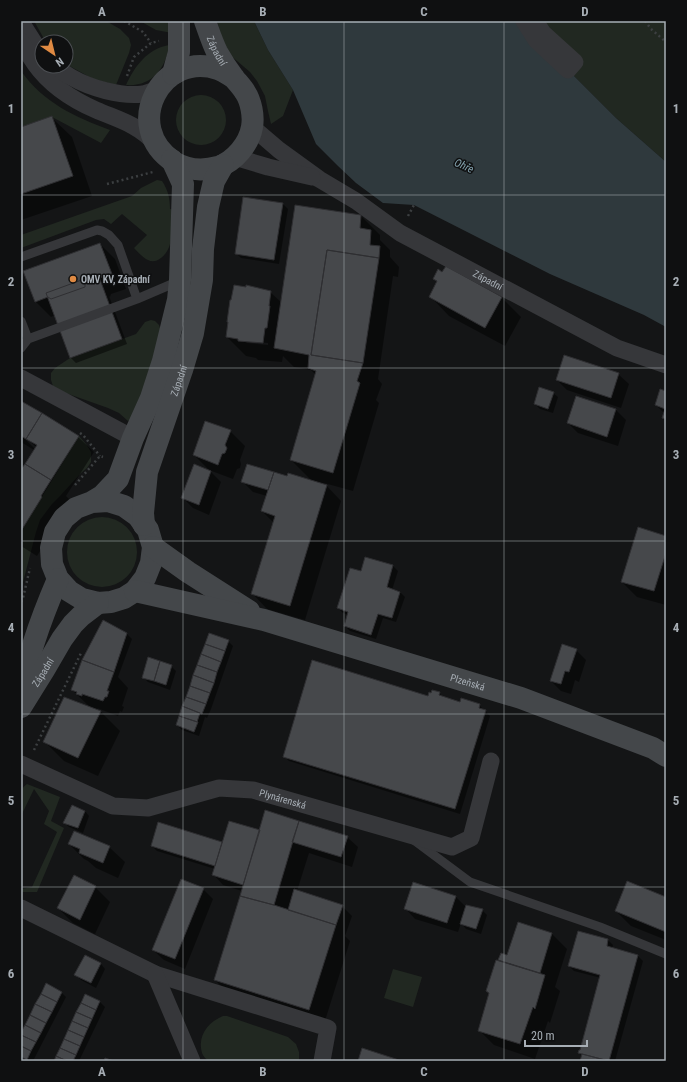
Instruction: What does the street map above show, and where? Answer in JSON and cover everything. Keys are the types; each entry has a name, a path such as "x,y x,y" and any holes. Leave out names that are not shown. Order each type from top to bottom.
{"street":[{"name":"Západní","path":"155,143 150,127 150,110 154,96 166,82 179,52 179,21"},
{"name":"Západní","path":"144,525 143,513 147,472 193,333 202,280 203,249 208,207 214,181 229,161 246,143 252,127 252,109 246,92 234,78 216,51 205,21"},
{"path":"524,21 536,40 568,70 575,62 543,33 535,21"},
{"path":"21,22 34,42"},
{"name":"Západní","path":"21,40 35,65 58,88 89,107 143,131 166,156 166,165 183,184 178,300 163,361 151,398 133,438 118,479 102,496 92,502 76,508 64,518 55,532 51,548 52,564 58,579 69,591 82,599 98,603 111,602 124,598 135,591 145,578 151,563 152,547 148,530 138,516 124,506 108,501 92,502"},
{"name":"Západní","path":"67,74 91,86 120,94 135,95 145,94 187,68 201,66 219,69 234,78"},
{"name":"Západní","path":"252,127 279,150 318,179 356,201 400,232 617,348 666,366"},
{"name":"Západní","path":"166,165 179,165 196,170 210,169 229,161 268,167 318,179"},
{"path":"21,378 133,438"},
{"name":"Plzeňská","path":"152,547 188,572 264,620"},
{"name":"Západní","path":"21,695 27,662 38,628 58,579"},
{"name":"Plzeňská","path":"135,591 264,620 521,698 653,748 666,756"},
{"name":"Západní","path":"21,707 62,639 73,624 98,603"},
{"name":"Plynárenská","path":"24,765 113,806 148,808 219,788 253,790 452,847 471,838 491,761"},
{"path":"21,908 155,974 328,1028 322,1061"},
{"path":"155,974 192,1061"}],"lane":[{"path":"21,257 97,230 102,231 109,235 118,245 138,299"},
{"path":"21,348 28,339 138,299 180,280"},
{"path":"21,321 28,339"},
{"path":"404,833 470,882 600,927 666,954"}],"path":[{"path":"124,21 143,32 151,43"},
{"path":"645,21 651,29 666,42"},
{"path":"107,184 166,165"},
{"path":"77,431 100,456"},
{"path":"24,765 85,644"}],"shaded area":[{"path":"34,21 106,21 120,29 129,38 131,45 116,85 93,79 74,68 74,34 41,34"},
{"path":"140,21 171,21 172,33 156,30"},
{"path":"217,21 254,21 268,50 293,90 283,116 271,124 265,96 250,72 230,55 225,48"},
{"path":"524,21 666,21 666,162 616,118 568,70"},
{"path":"169,45 165,62 156,75 143,83 126,85 133,71 148,54 161,47"},
{"path":"21,71 40,92 61,108 110,130 101,143 52,117 21,127"},
{"path":"196,95 206,95 219,102 226,115 226,125 219,138 206,145 196,145 187,141 180,134 176,125 176,115 180,106 187,99"},
{"path":"157,180 162,181 166,188 170,209 176,210 169,247 159,260 148,260 134,248 147,235 122,214 111,224 104,219 96,220 21,248 21,235 132,196 141,188"},
{"path":"151,320 155,321 159,325 161,331 155,362 131,420 128,421 119,413 60,391 53,386 51,373 55,368 70,358 136,334 145,322"},
{"path":"79,436 91,452 91,462 52,504 40,520 21,590 21,531"},
{"path":"102,517 115,520 127,527 134,539 137,552 134,565 127,577 115,584 102,587 89,584 77,577 70,565 67,552 70,539 77,527 89,520"},
{"path":"27,784 60,797 51,821 64,828 37,892 21,892 21,889 32,887 57,832 44,824 49,811 34,789 21,816 21,794 22,790"},
{"path":"393,969 422,977 413,1007 384,998"},
{"path":"223,1016 227,1016 288,1037 296,1044 299,1052 299,1061 208,1061 202,1053 202,1035 208,1026"}],"water":[{"name":"Ohře","path":"254,21 524,21 568,70 616,118 666,162 666,327 644,315 550,274 414,205 383,203 356,183 316,144 293,90 268,50"}],"building":[{"path":"52,116 73,176 21,194 21,127"},
{"path":"243,197 283,203 274,260 235,254"},
{"path":"295,205 361,215 360,228 371,230 370,245 380,246 379,258 327,250 311,355 363,363 357,381 360,383 333,473 290,460 316,371 308,368 309,355 274,348"},
{"path":"100,243 112,274 96,279 95,283 92,281 85,284 85,287 51,299 48,297 35,302 23,271"},
{"path":"327,250 379,258 363,363 311,355"},
{"path":"446,266 502,297 485,328 429,297 437,281 433,279 438,269 442,272"},
{"path":"98,274 122,339 70,358 46,293"},
{"path":"234,285 246,287 246,285 271,291 267,328 265,328 263,343 238,341 238,339 226,337 230,300"},
{"path":"564,355 619,373 611,398 556,380"},
{"path":"539,387 554,392 548,409 534,404"},
{"path":"660,389 666,391 666,419 662,418 665,409 655,405"},
{"path":"576,396 616,409 607,437 567,423"},
{"path":"21,401 42,413 26,439 21,436"},
{"path":"42,413 79,436 51,480 25,464 37,445 26,439"},
{"path":"205,421 231,430 225,445 227,448 225,453 222,454 218,465 193,455"},
{"path":"25,464 51,480 21,531 21,469"},
{"path":"194,464 211,471 199,505 181,498"},
{"path":"247,464 274,472 268,490 241,482"},
{"path":"274,472 287,476 288,473 327,485 290,606 251,594 275,516 261,511"},
{"path":"638,527 666,536 666,553 654,591 621,582"},
{"path":"365,557 393,565 387,587 400,592 392,618 378,614 371,635 344,626 348,612 337,608 350,568 361,571"},
{"path":"103,620 127,633 114,672 82,660"},
{"path":"209,633 229,640 225,651 205,644"},
{"path":"205,644 225,651 221,662 201,654"},
{"path":"562,644 577,649 569,672 565,671 561,684 550,681"},
{"path":"201,654 221,662 217,672 197,665"},
{"path":"148,657 160,661 154,681 142,678"},
{"path":"82,660 114,672 107,691 109,691 107,697 105,697 103,701 82,694 82,696 76,694 77,692 71,690"},
{"path":"312,660 428,696 429,692 431,693 432,690 440,692 439,695 460,702 461,698 480,704 479,708 486,710 455,809 283,757"},
{"path":"160,661 172,665 166,685 154,681"},
{"path":"197,665 217,672 214,683 193,675"},
{"path":"193,675 214,683 210,693 190,686"},
{"path":"190,686 210,693 206,704 186,697"},
{"path":"64,697 101,711 78,758 43,742"},
{"path":"186,697 206,704 202,714 182,706"},
{"path":"182,706 200,713 197,722 179,716"},
{"path":"179,716 198,722 194,732 176,725"},
{"path":"72,805 85,811 78,828 63,823"},
{"path":"265,810 299,821 274,905 240,896"},
{"path":"229,821 260,830 243,885 212,875"},
{"path":"299,821 348,836 341,857 292,842"},
{"path":"158,822 222,842 215,866 151,846"},
{"path":"74,831 110,846 103,863 79,853 80,849 68,844"},
{"path":"74,875 96,886 80,920 57,908"},
{"path":"181,879 204,888 175,959 152,950"},
{"path":"627,881 666,897 666,932 615,911"},
{"path":"413,882 456,896 447,923 404,909"},
{"path":"294,889 343,905 336,925 288,910"},
{"path":"240,896 274,905 336,925 309,1010 214,980"},
{"path":"466,905 483,909 476,929 460,924"},
{"path":"518,922 552,933 540,973 498,960 501,953 507,955"},
{"path":"578,931 608,939 607,946 638,955 609,1061 578,1053 600,975 568,966"},
{"path":"85,955 101,963 91,983 74,975"},
{"path":"496,960 545,975 535,1009 533,1007 520,1044 478,1031 489,993 486,991"},
{"path":"46,983 62,992 57,1002 41,994"},
{"path":"41,994 57,1002 52,1012 35,1004"},
{"path":"85,994 100,1001 96,1010 81,1003"},
{"path":"81,1003 96,1010 92,1019 76,1012"},
{"path":"35,1004 52,1012 46,1023 30,1015"},
{"path":"76,1012 92,1019 88,1028 72,1021"},
{"path":"30,1015 46,1023 41,1033 25,1025"},
{"path":"72,1021 88,1028 84,1037 68,1030"},
{"path":"25,1025 41,1033 36,1042 21,1035"},
{"path":"68,1030 84,1037 80,1046 64,1039"},
{"path":"21,1035 36,1042 31,1051 21,1046"},
{"path":"64,1039 80,1046 76,1055 60,1048"},
{"path":"21,1046 31,1051 27,1060 21,1057"},
{"path":"60,1048 76,1055 73,1061 67,1061 56,1056"},
{"path":"362,1048 402,1061 358,1061"},
{"path":"582,1054 605,1060 605,1061 580,1061"},
{"path":"56,1056 67,1061 54,1061"},
{"path":"105,1058 114,1061 104,1061"}],"place":[{"name":"OMV KV, Západní","path":"73,279"}]}
